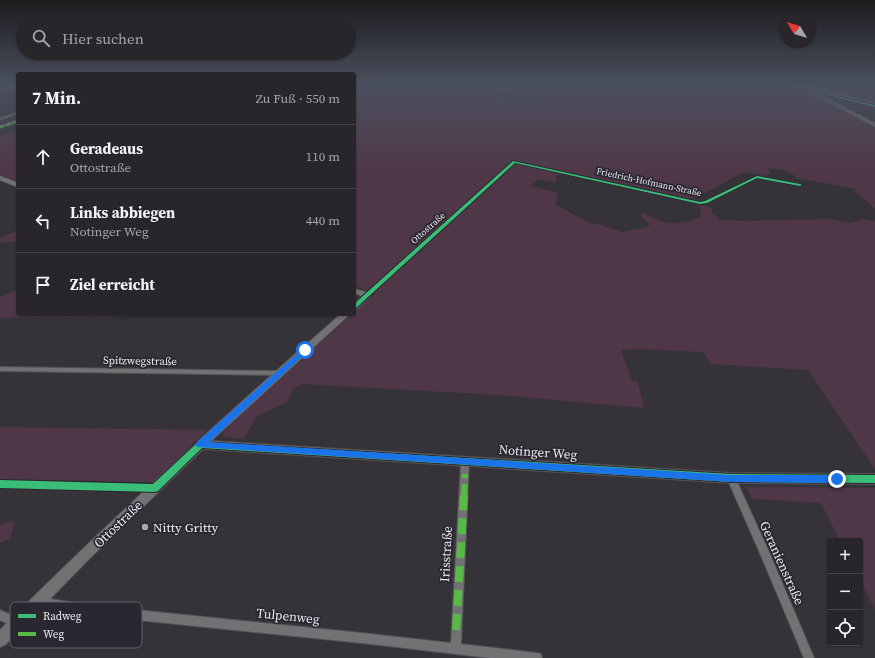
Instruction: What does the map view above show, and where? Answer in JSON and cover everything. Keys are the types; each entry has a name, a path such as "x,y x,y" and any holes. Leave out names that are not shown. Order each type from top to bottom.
{"highway":[{"path":"855,115 875,125"},
{"path":"865,115 875,120"}],"main road":[{"path":"0,119 13,115"}],"street":[{"path":"0,127 16,123"},
{"name":"Friedrich-Hofmann-Straße","path":"514,162 700,203 706,202 757,177 800,185"},
{"name":"Ottostraße","path":"356,305 514,162"},
{"path":"0,179 16,184"},
{"path":"356,292 367,295"},
{"name":"Ottostraße","path":"37,602 200,445 344,316"},
{"name":"Spitzwegstraße","path":"0,369 279,373"},
{"name":"Notinger Weg","path":"200,445 731,478 875,479"},
{"name":"Irisstraße","path":"456,648 465,462"},
{"name":"Geranienstraße","path":"731,478 766,555 809,658"},
{"path":"0,615 10,620"},
{"name":"Tulpenweg","path":"142,616 456,648 537,658"},
{"name":"Ottostraße","path":"0,640 10,629"}],"shaded area":[{"path":"356,115 849,115 875,129 875,209 854,191 857,189 796,178 787,171 775,169 767,169 771,171 767,176 744,172 692,200 567,172 555,176 557,183 538,179 530,186 558,193 555,204 583,220 623,232 650,226 640,214 645,213 652,218 666,223 686,222 701,217 700,205 712,208 712,213 718,217 718,220 744,221 829,219 850,223 863,219 875,221 875,469 808,370 711,364 703,352 641,349 621,350 632,381 638,382 644,408 499,395 302,384 293,389 287,402 257,416 244,439 225,437 223,435 224,432 247,409 350,316 356,316 356,311 376,293 356,287"},
{"path":"16,131 16,180 0,175 0,136"},
{"path":"16,231 16,241 0,243 0,238"},
{"path":"16,290 16,316 151,316 0,318 0,297"},
{"path":"0,427 207,430 153,482 0,479"},
{"path":"746,487 875,488 875,610 863,586 863,538 838,538 821,503 752,499"},
{"path":"12,521 12,523 15,522 10,539 0,543 0,525"}],"marked path":[{"path":"0,127 16,122"},
{"path":"456,630 465,474"}],"cycle path":[{"path":"356,305 514,162 700,203 706,202 757,177 800,185"},
{"path":"0,484 155,488 200,445 731,478 875,479"}],"place":[{"name":"Nitty Gritty","path":"145,527"}],"route":[{"path":"305,350 200,445 731,478 837,479"}]}
